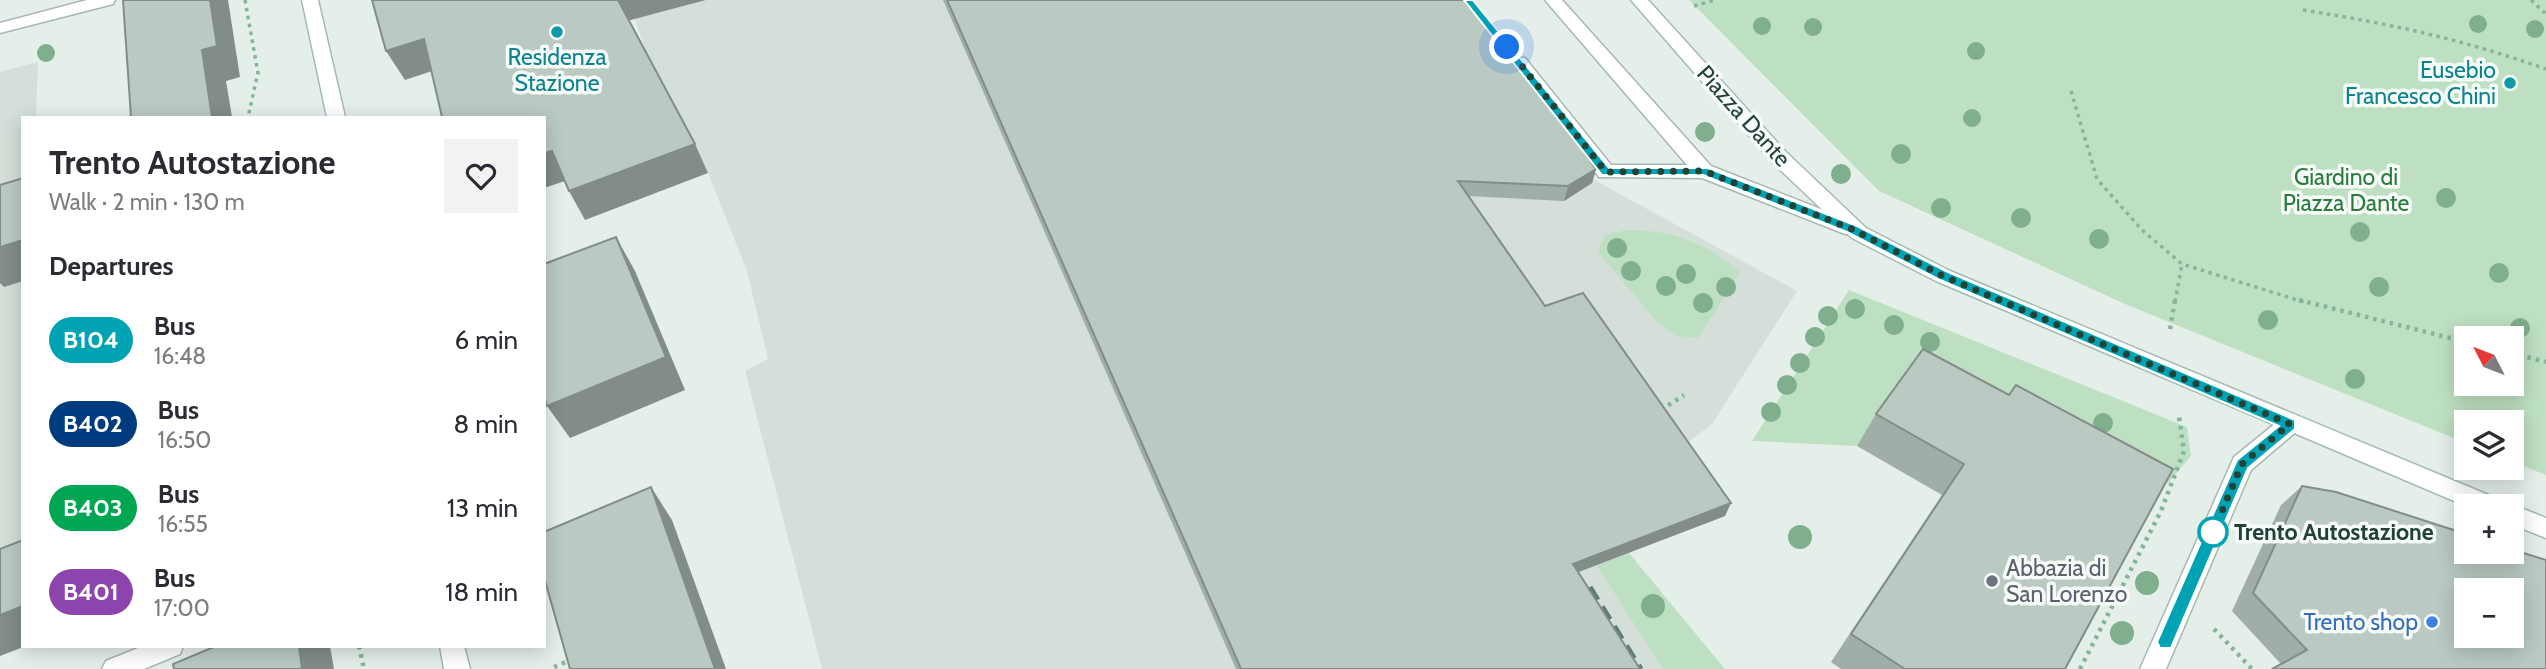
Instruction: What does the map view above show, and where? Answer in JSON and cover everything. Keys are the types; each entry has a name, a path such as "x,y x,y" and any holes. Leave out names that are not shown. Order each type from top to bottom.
{"main road":[{"path":"0,28 107,0"},
{"path":"310,0 336,116"},
{"name":"Piazza Dante","path":"1553,0 1704,171"},
{"name":"Piazza Dante","path":"1639,0 1779,157 1852,229"},
{"name":"Piazza Dante","path":"1507,47 1606,172 1704,171 1852,229 1943,276 2461,494"},
{"path":"2153,669 2242,464 2290,424"},
{"path":"115,669 166,648"},
{"path":"452,648 457,669"}],"path":[{"path":"245,0 258,73 248,116"},
{"path":"1687,8 1715,0"},
{"path":"2530,0 2546,13"},
{"path":"2303,10 2400,25 2473,43 2546,69"},
{"path":"2071,91 2097,178 2142,230 2182,264 2336,312 2454,339"},
{"path":"2170,334 2182,264"},
{"path":"2524,356 2546,362"},
{"path":"1655,414 1684,395"},
{"path":"2080,669 2161,511 2184,451 2179,417"},
{"path":"2218,616 2213,627 2252,669"},
{"path":"359,648 363,669"},
{"path":"554,667 584,654"}],"shaded area":[{"path":"706,0 1450,0 1587,176 1797,291 1712,424 1679,449 1596,565 1663,669 822,669 745,371 768,359 747,271 708,173 651,66 635,19"},
{"path":"38,62 36,116 21,116 21,647 0,656 0,72"}],"green space":[{"name":"Giardino di Piazza Dante","path":"1689,0 2546,0 2546,475 2524,466 2524,410 2454,410 2454,438 2125,304 1879,191"},
{"path":"1626,230 1659,232 1687,240 1713,253 1740,272 1698,338 1677,336 1658,323 1598,252 1605,235"},
{"path":"1849,290 2187,427 2191,456 2168,483 2142,477 2110,435 2049,401 2037,416 1904,382 1857,446 1752,441"},
{"path":"1629,553 1725,669 1663,669 1596,565"}],"building":[{"path":"123,0 210,0 217,46 202,50 212,116 131,116"},
{"path":"372,0 618,0 695,144 569,191 552,151 546,152 546,116 442,116 424,39 386,51"},
{"path":"947,0 1469,0 1528,73 1596,169 1568,186 1458,181 1545,306 1583,293 1731,503 1573,564 1640,669 1241,669"},
{"path":"21,179 21,241 0,247 0,185"},
{"path":"616,237 666,357 547,406 546,263"},
{"name":"Abbazia di San Lorenzo","path":"1923,349 2009,395 2016,385 2173,469 2065,669 1905,669 1851,634 1964,464 1876,414"},
{"name":"Trento Autostazione","path":"2302,486 2336,492 2454,530 2454,564 2524,564 2524,553 2546,560 2546,669 2272,669 2307,650 2253,593"},
{"path":"651,487 715,669 570,669 546,584 546,531"},
{"path":"21,541 21,607 0,615 0,549"},
{"path":"211,648 299,648 302,669 174,669 173,664"}],"railway":[{"path":"1590,587 1641,669"}],"bus line":[{"name":"B104","path":"1469,0 1606,172 1704,171 1852,229 1943,276 2290,424 2242,464 2165,642"}],"place":[{"name":"Residenza Stazione","path":"557,32"},
{"name":"Eusebio Francesco Chini","path":"2510,83"},
{"name":"Trento Autostazione","path":"2213,532"},
{"name":"Abbazia di San Lorenzo","path":"1992,581"},
{"name":"Trento shop","path":"2432,622"}],"route":[{"path":"1507,47 1606,172 1704,171 1852,229 1943,276 2290,424 2242,464 2213,532"}]}
